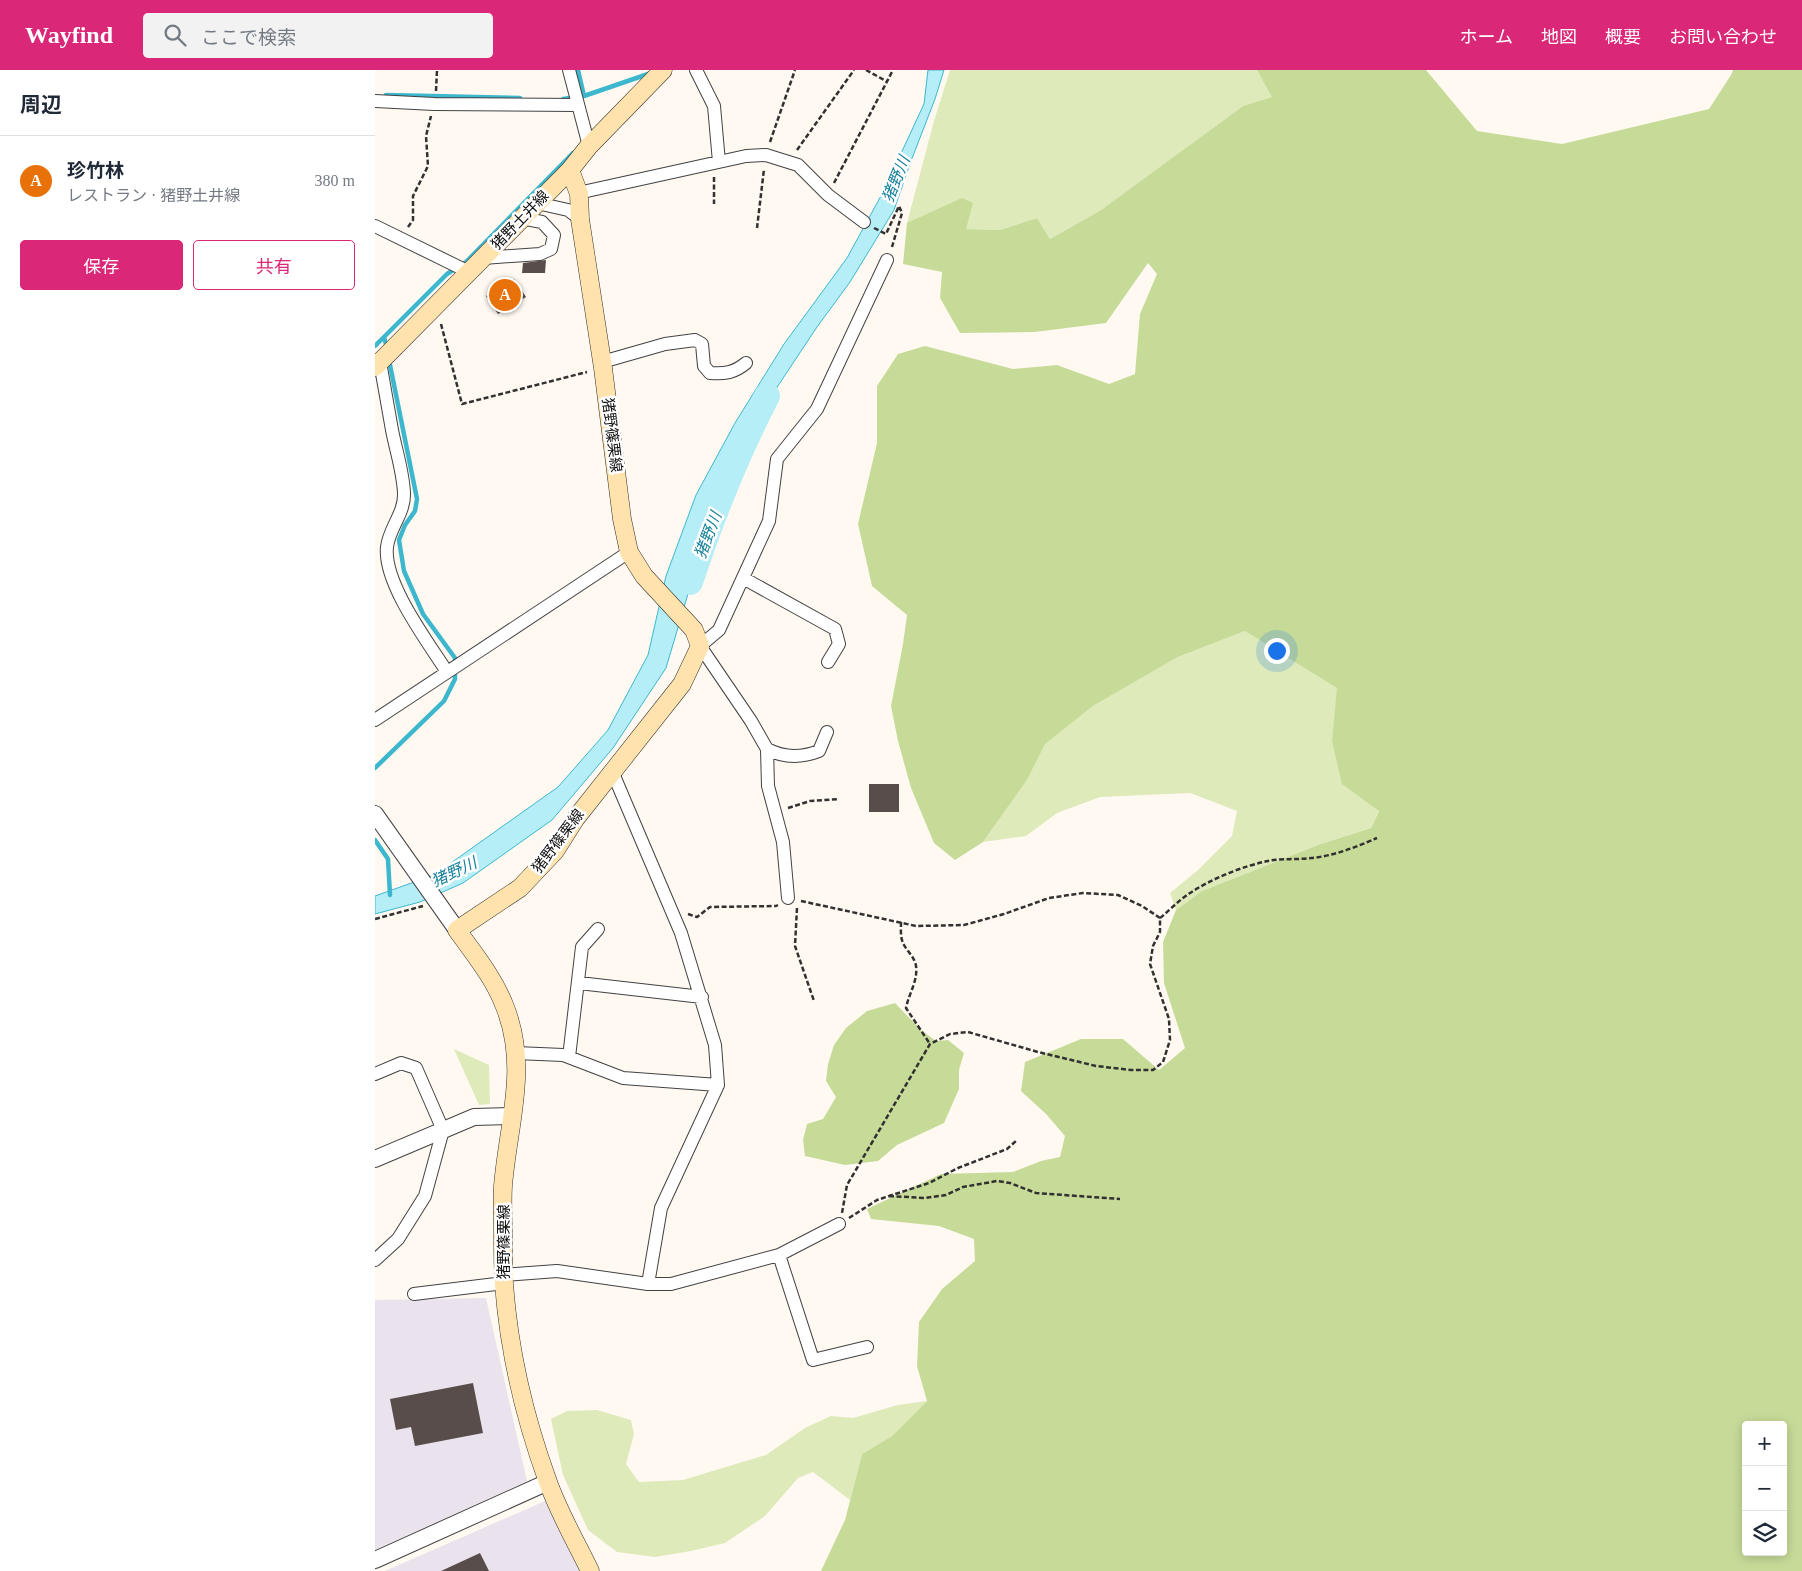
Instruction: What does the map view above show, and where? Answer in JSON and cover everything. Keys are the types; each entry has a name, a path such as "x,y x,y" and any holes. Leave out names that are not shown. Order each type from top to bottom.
{"main road":[{"name":"猪野土井線","path":"378,365 569,170 589,146 663,70"},
{"name":"猪野篠栗線","path":"569,170 579,194 580,219 602,365 622,519 629,552 644,576 694,630 701,646 682,684 575,818 555,851 520,888 457,930 489,975 499,993 512,1029 516,1053 517,1085 503,1186 504,1279 508,1334 530,1427 548,1482 590,1571"}],"street":[{"path":"569,70 589,146"},
{"path":"696,70 714,106 716,163"},
{"path":"375,101 435,104 578,105"},
{"path":"579,194 746,156 766,154 798,165 827,195 864,222"},
{"path":"537,203 568,210 580,219"},
{"path":"483,258 540,254 551,249 554,235 542,222 521,218"},
{"path":"375,226 469,272"},
{"path":"788,898 783,842 768,786 767,750 751,721 701,646 719,630 769,521 777,459 817,410 887,260"},
{"path":"602,365 665,344 695,340 701,344 704,366 710,373 726,374 737,371 746,363"},
{"path":"378,365 402,471 404,496 402,510 389,535 388,562 402,600 447,672"},
{"path":"375,720 629,552"},
{"path":"743,578 835,629 839,644 828,662"},
{"path":"767,750 778,754 806,756 819,751 827,732"},
{"path":"612,771 672,909 715,1045 718,1085 661,1208 648,1284"},
{"path":"375,814 457,930"},
{"path":"569,1057 583,947 598,929"},
{"path":"579,983 701,997"},
{"path":"516,1053 563,1055 623,1078 718,1085"},
{"path":"375,1074 401,1063 416,1068 443,1130 425,1196 399,1239 375,1260"},
{"path":"375,1159 474,1117 512,1116"},
{"path":"414,1294 557,1271 648,1284 671,1284 779,1255 839,1224"},
{"path":"779,1255 813,1360 867,1347"},
{"path":"375,1560 548,1482"}],"path":[{"path":"400,238 413,220 413,196 428,166 427,136 435,104 437,70"},
{"path":"757,228 766,154 795,70"},
{"path":"789,162 854,70"},
{"path":"866,70 886,81"},
{"path":"827,195 893,70"},
{"path":"714,204 716,163"},
{"path":"885,234 899,206 902,212 896,238 887,260"},
{"path":"437,305 462,404 602,365"},
{"path":"775,813 810,801 839,799"},
{"path":"839,1224 847,1185 930,1044 951,1034 968,1032 1097,1066 1131,1070 1153,1070 1163,1062 1170,1040 1169,1019 1150,964 1153,946 1160,932 1160,918 1188,894 1248,866 1269,860 1312,858 1333,854 1377,838"},
{"path":"672,909 697,917 710,907 775,906 788,898 916,926 964,925 1004,914 1049,898 1083,893 1119,895 1142,906 1160,918"},
{"path":"788,898 797,908 795,946 814,1001"},
{"path":"375,919 436,901"},
{"path":"901,922 903,944 916,963 916,980 906,1008 930,1044"},
{"path":"839,1224 877,1200 929,1183 1007,1148 1016,1141"},
{"path":"889,1196 925,1198 946,1195 963,1187 997,1181 1010,1183 1036,1193 1121,1199"}],"shaded area":[{"path":"486,1298 527,1481 375,1550 375,1300"},
{"path":"545,1501 581,1571 385,1571"}],"green space":[{"path":"950,70 1257,70 1273,97 1243,106 1101,210 1050,239 1037,218 1000,230 966,229 907,223 934,121"},
{"path":"1257,70 1426,70 1477,131 1562,144 1709,109 1733,70 1802,70 1802,1571 821,1571 845,1520 862,1454 892,1436 927,1401 917,1366 919,1322 942,1289 975,1261 974,1239 939,1226 871,1219 867,1209 941,1174 1013,1172 1041,1161 1060,1157 1065,1136 1046,1114 1021,1091 1025,1062 1081,1039 1123,1039 1159,1070 1185,1048 1164,983 1163,942 1176,910 1202,891 1318,845 1371,828 1379,811 1342,784 1332,741 1337,688 1245,631 1178,657 1093,706 1045,744 1027,780 983,842 955,860 934,843 911,788 891,706 907,615 872,586 858,524 877,443 877,386 898,354 925,346 1013,369 1057,365 1109,384 1135,374 1140,314 1157,274 1148,263 1106,323 1035,332 960,333 940,298 942,272 903,264 907,223 962,198 973,203 966,229 1000,230 1037,218 1050,239 1101,210 1243,106 1272,97"},
{"path":"1245,631 1338,688 1332,741 1379,810 1371,828 1318,845 1202,891 1176,910 1170,893 1198,870 1232,836 1237,811 1190,793 1100,797 1057,813 1026,836 983,842 1027,780 1044,744 1093,706 1178,657"},
{"path":"895,1003 921,1030 936,1041 948,1040 964,1053 959,1070 959,1089 944,1123 897,1145 878,1161 845,1165 805,1156 803,1140 807,1124 823,1119 836,1097 826,1081 828,1064 834,1045 846,1028 867,1011"},
{"path":"454,1049 489,1065 490,1104 479,1105"},
{"path":"927,1401 892,1436 862,1454 850,1500 813,1472 798,1478 765,1516 725,1543 655,1557 617,1552 588,1530 563,1475 551,1419 567,1411 597,1410 631,1420 634,1434 626,1464 639,1482 683,1480 766,1455 805,1428 831,1416 853,1418 898,1405"}],"water":[{"path":"928,70 944,70 894,210 850,282 817,327 752,425 701,550 666,668 613,748 552,820 463,883 420,902 375,914 375,896 434,875 558,787 608,730 648,655 666,576 696,495 735,423 784,344 847,258 883,192 924,104"}],"building":[{"path":"546,260 545,273 522,273 523,263"},
{"path":"514,279 526,297 498,314 486,296"},
{"path":"869,784 899,784 899,812 869,812"},
{"path":"473,1383 483,1433 415,1446 411,1427 396,1430 390,1399"},
{"path":"480,1553 489,1571 441,1571"}],"waterway":[{"path":"578,70 584,96"},
{"path":"563,99 584,96 651,73"},
{"path":"386,95 520,98"},
{"path":"387,348 384,337 447,274 466,262 573,153"},
{"path":"375,346 384,337"},
{"path":"375,768 444,701 455,679 455,658 423,614 404,571 399,540 405,525 415,511 417,499 389,360"},
{"name":"猪野川","path":"690,582 725,488 767,396"},
{"path":"375,840 388,859 390,895"}],"place":[{"name":"珍竹林","path":"505,295"}]}
